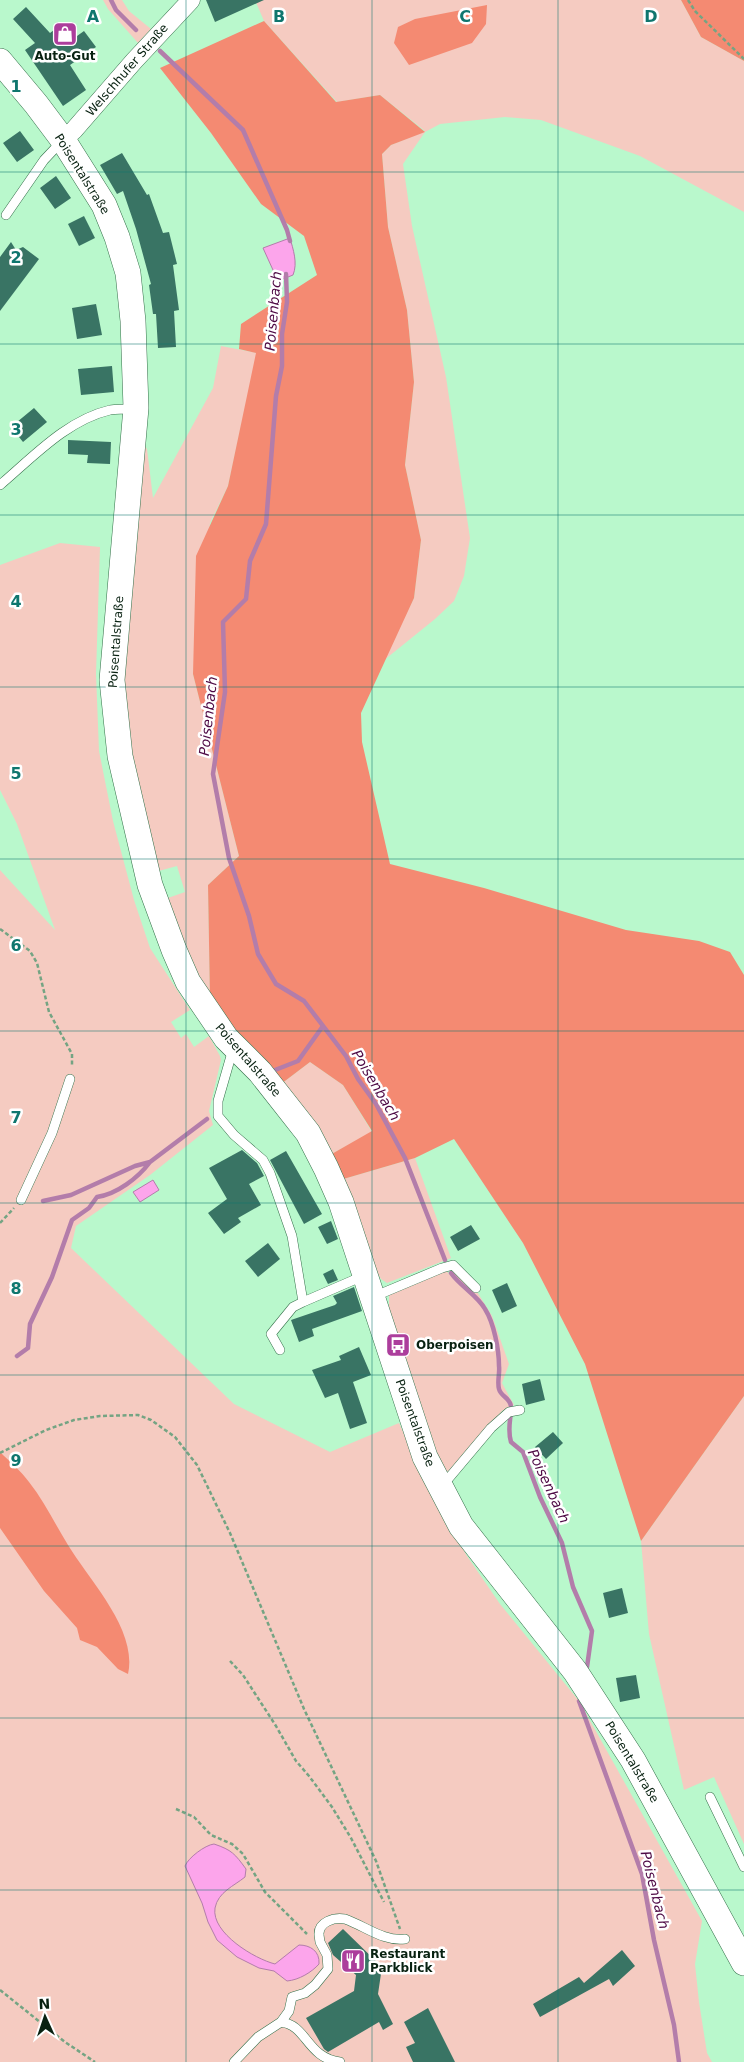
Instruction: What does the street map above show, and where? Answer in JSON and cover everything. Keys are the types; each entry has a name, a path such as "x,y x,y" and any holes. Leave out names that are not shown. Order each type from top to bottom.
{"main road":[{"name":"Poisentalstraße","path":"0,61 63,140 104,205 117,237 128,273 133,321 136,408 112,680 120,756 150,885 174,950 188,982 226,1038 260,1072 308,1134 326,1168 342,1202 425,1457 461,1526 575,1671 634,1760 744,1963"}],"street":[{"name":"Welschhufer Straße","path":"63,140 191,0"}],"lane":[{"path":"6,215 44,160 63,140"},
{"path":"0,485 54,439 87,418 112,410 136,408"},
{"path":"234,1047 218,1101 218,1116 234,1135 263,1160 270,1173 292,1236 303,1302"},
{"path":"21,1200 52,1133 70,1079"},
{"path":"280,1350 271,1334 293,1307 303,1302 453,1265 476,1288"},
{"path":"441,1487 508,1412 520,1410"},
{"path":"710,1797 744,1867"},
{"path":"296,2028 291,2006 292,1997 316,1985 328,1969 327,1954 320,1942 319,1930 330,1920 345,1919 386,1938 405,1940"},
{"path":"234,2062 258,2037 281,2022 291,2006"},
{"path":"281,2022 296,2028 306,2042 323,2058 340,2062"}],"path":[{"path":"688,0 695,10 744,59"},
{"path":"0,929 30,951 38,963 49,1012 72,1054 70,1079"},
{"path":"0,1223 21,1200"},
{"path":"0,1453 55,1426 74,1420 100,1416 138,1415 151,1420 175,1437 196,1466 230,1534 300,1700 376,1861 396,1920 405,1940"},
{"path":"230,1661 243,1675 296,1761 332,1808 351,1838 384,1902"},
{"path":"176,1809 194,1817 211,1834 232,1844 243,1854 265,1892 312,1941"},
{"path":"0,1990 65,2042 95,2062"}],"shaded area":[{"path":"103,0 122,0 129,11 151,29 138,43 108,9"},
{"path":"255,0 681,0 701,37 744,61 744,212 640,156 541,120 505,117 440,124 425,132 403,164 412,226 446,377 470,538 464,576 454,601 383,661 414,598 421,540 405,465 414,382 407,310 388,227 382,154 391,145 425,131 380,95 337,102 264,21"},
{"path":"681,0 744,0 744,61 701,37"},
{"path":"487,5 486,24 472,43 409,65 394,43 398,27 415,19"},
{"path":"264,21 336,102 380,95 425,132 391,145 382,154 388,227 407,310 414,382 405,465 421,540 414,598 361,713 362,742 390,864 484,888 626,930 699,941 730,952 744,975 744,1396 641,1541 585,1364 523,1243 454,1139 415,1158 340,1180 330,1155 372,1131 343,1085 310,1062 281,1084 210,1000 208,885 239,856 193,674 196,556 228,486 256,353 239,349 241,324 317,275 304,236 261,204 211,133 160,68"},
{"path":"290,238 295,266 293,275 278,281 263,248"},
{"path":"221,346 257,353 228,486 210,523 193,674 239,856 208,885 210,1000 187,961 165,899 185,892 177,866 155,872 133,783 121,677 142,442 147,449 153,498 213,388"},
{"path":"60,543 100,547 96,674 99,751 113,821 134,900 150,948 190,1010 171,1022 181,1038 186,1034 194,1047 209,1036 221,1060 209,1111 213,1125 150,1175 76,1226 71,1248 234,1404 330,1452 399,1423 437,1503 467,1556 500,1604 579,1701 702,1921 695,1964 707,2053 712,2062 0,2062 0,870 55,930 17,824 0,790 0,565"},
{"path":"310,1062 343,1085 372,1132 330,1155 281,1084"},
{"path":"415,1158 451,1258 387,1283 381,1279 374,1267 340,1180"},
{"path":"153,1180 159,1190 140,1202 133,1192"},
{"path":"446,1270 449,1274 455,1271 476,1290 492,1316 509,1364 502,1383 514,1405 502,1411 447,1472 443,1470 400,1358 401,1342 389,1319 389,1294"},
{"path":"744,1396 744,1844 714,1777 684,1790 649,1634 641,1541"},
{"path":"0,1452 34,1489 77,1559 110,1606 126,1640 129,1657 128,1674 118,1669 97,1647 80,1640 77,1628 44,1591 0,1528"},
{"path":"214,1844 233,1853 246,1869 245,1877 227,1890 217,1902 215,1908 216,1917 220,1927 236,1944 246,1951 275,1964 299,1945 307,1946 316,1952 319,1959 319,1964 313,1970 301,1977 287,1981 274,1971 259,1968 237,1957 217,1940 185,1866 197,1852"}],"building":[{"path":"206,0 264,0 215,22"},
{"path":"26,7 50,33 59,26 70,41 84,31 96,47 70,65 86,90 63,106 25,50 35,43 13,19"},
{"path":"20,131 34,150 17,162 3,143"},
{"path":"122,153 147,195 149,194 163,233 169,232 177,264 173,265 179,310 174,311 176,347 158,348 156,314 153,314 149,285 151,284 136,229 123,191 117,194 100,165"},
{"path":"56,176 71,198 55,209 40,188"},
{"path":"84,216 95,238 79,246 68,224"},
{"path":"11,242 16,250 23,247 39,259 0,311 0,257"},
{"path":"96,304 102,335 77,339 72,308"},
{"path":"112,366 114,392 81,395 78,369"},
{"path":"34,408 47,422 23,442 11,427"},
{"path":"68,440 111,442 110,464 87,463 88,455 68,454"},
{"path":"242,1150 257,1163 264,1176 249,1184 261,1205 238,1218 241,1222 224,1234 208,1213 227,1199 209,1168"},
{"path":"286,1151 322,1214 304,1224 270,1160"},
{"path":"331,1221 338,1239 327,1244 318,1227"},
{"path":"471,1225 480,1239 458,1251 450,1237"},
{"path":"268,1243 280,1259 258,1277 245,1261"},
{"path":"333,1269 338,1280 328,1284 323,1274"},
{"path":"507,1283 517,1306 502,1313 492,1290"},
{"path":"354,1287 362,1311 312,1329 314,1336 299,1342 291,1320 335,1305 337,1303 333,1296"},
{"path":"359,1347 371,1375 353,1382 367,1423 350,1429 338,1393 325,1398 312,1370 341,1360 339,1356"},
{"path":"540,1379 545,1400 526,1405 522,1384"},
{"path":"553,1432 563,1443 546,1459 535,1447"},
{"path":"622,1588 628,1613 609,1618 603,1593"},
{"path":"636,1675 640,1698 620,1702 616,1678"},
{"path":"343,1929 382,1967 378,1994 393,2024 383,2030 379,2022 328,2052 324,2049 306,2018 354,1991 356,1975 333,1955 328,1943"},
{"path":"622,1950 635,1966 613,1986 609,1979 540,2017 533,2004 579,1977 584,1983"},
{"path":"428,2008 455,2062 413,2062 406,2047 415,2043 404,2022"}],"waterway":[{"name":"Poisenbach","path":"111,0 116,10 136,30"},
{"name":"Poisenbach","path":"160,51 243,130 287,230 290,241"},
{"name":"Poisenbach","path":"286,274 287,302 282,334 282,366 276,396 266,524 250,561 246,599 223,622 225,692 213,774 229,858 249,916 258,954 276,984 304,1001 346,1056 358,1079 376,1104 405,1158 445,1260"},
{"path":"275,1070 298,1061 323,1026"},
{"path":"43,1201 71,1195 135,1166 150,1162 207,1119"},
{"path":"17,1356 28,1348 30,1324 52,1277 72,1220 89,1208 97,1197 119,1189 139,1174 150,1162"},
{"name":"Poisenbach","path":"451,1273 482,1304 491,1322 498,1352 499,1389 511,1404 509,1429 511,1442 523,1452 540,1497 562,1543 573,1587 592,1631 587,1667"},
{"name":"Poisenbach","path":"579,1701 642,1874 654,1940 674,2025 679,2062"}],"place":[{"name":"Auto-Gut","path":"65,34"},
{"name":"Oberpoisen","path":"398,1345"},
{"name":"Restaurant Parkblick","path":"353,1961"}]}
